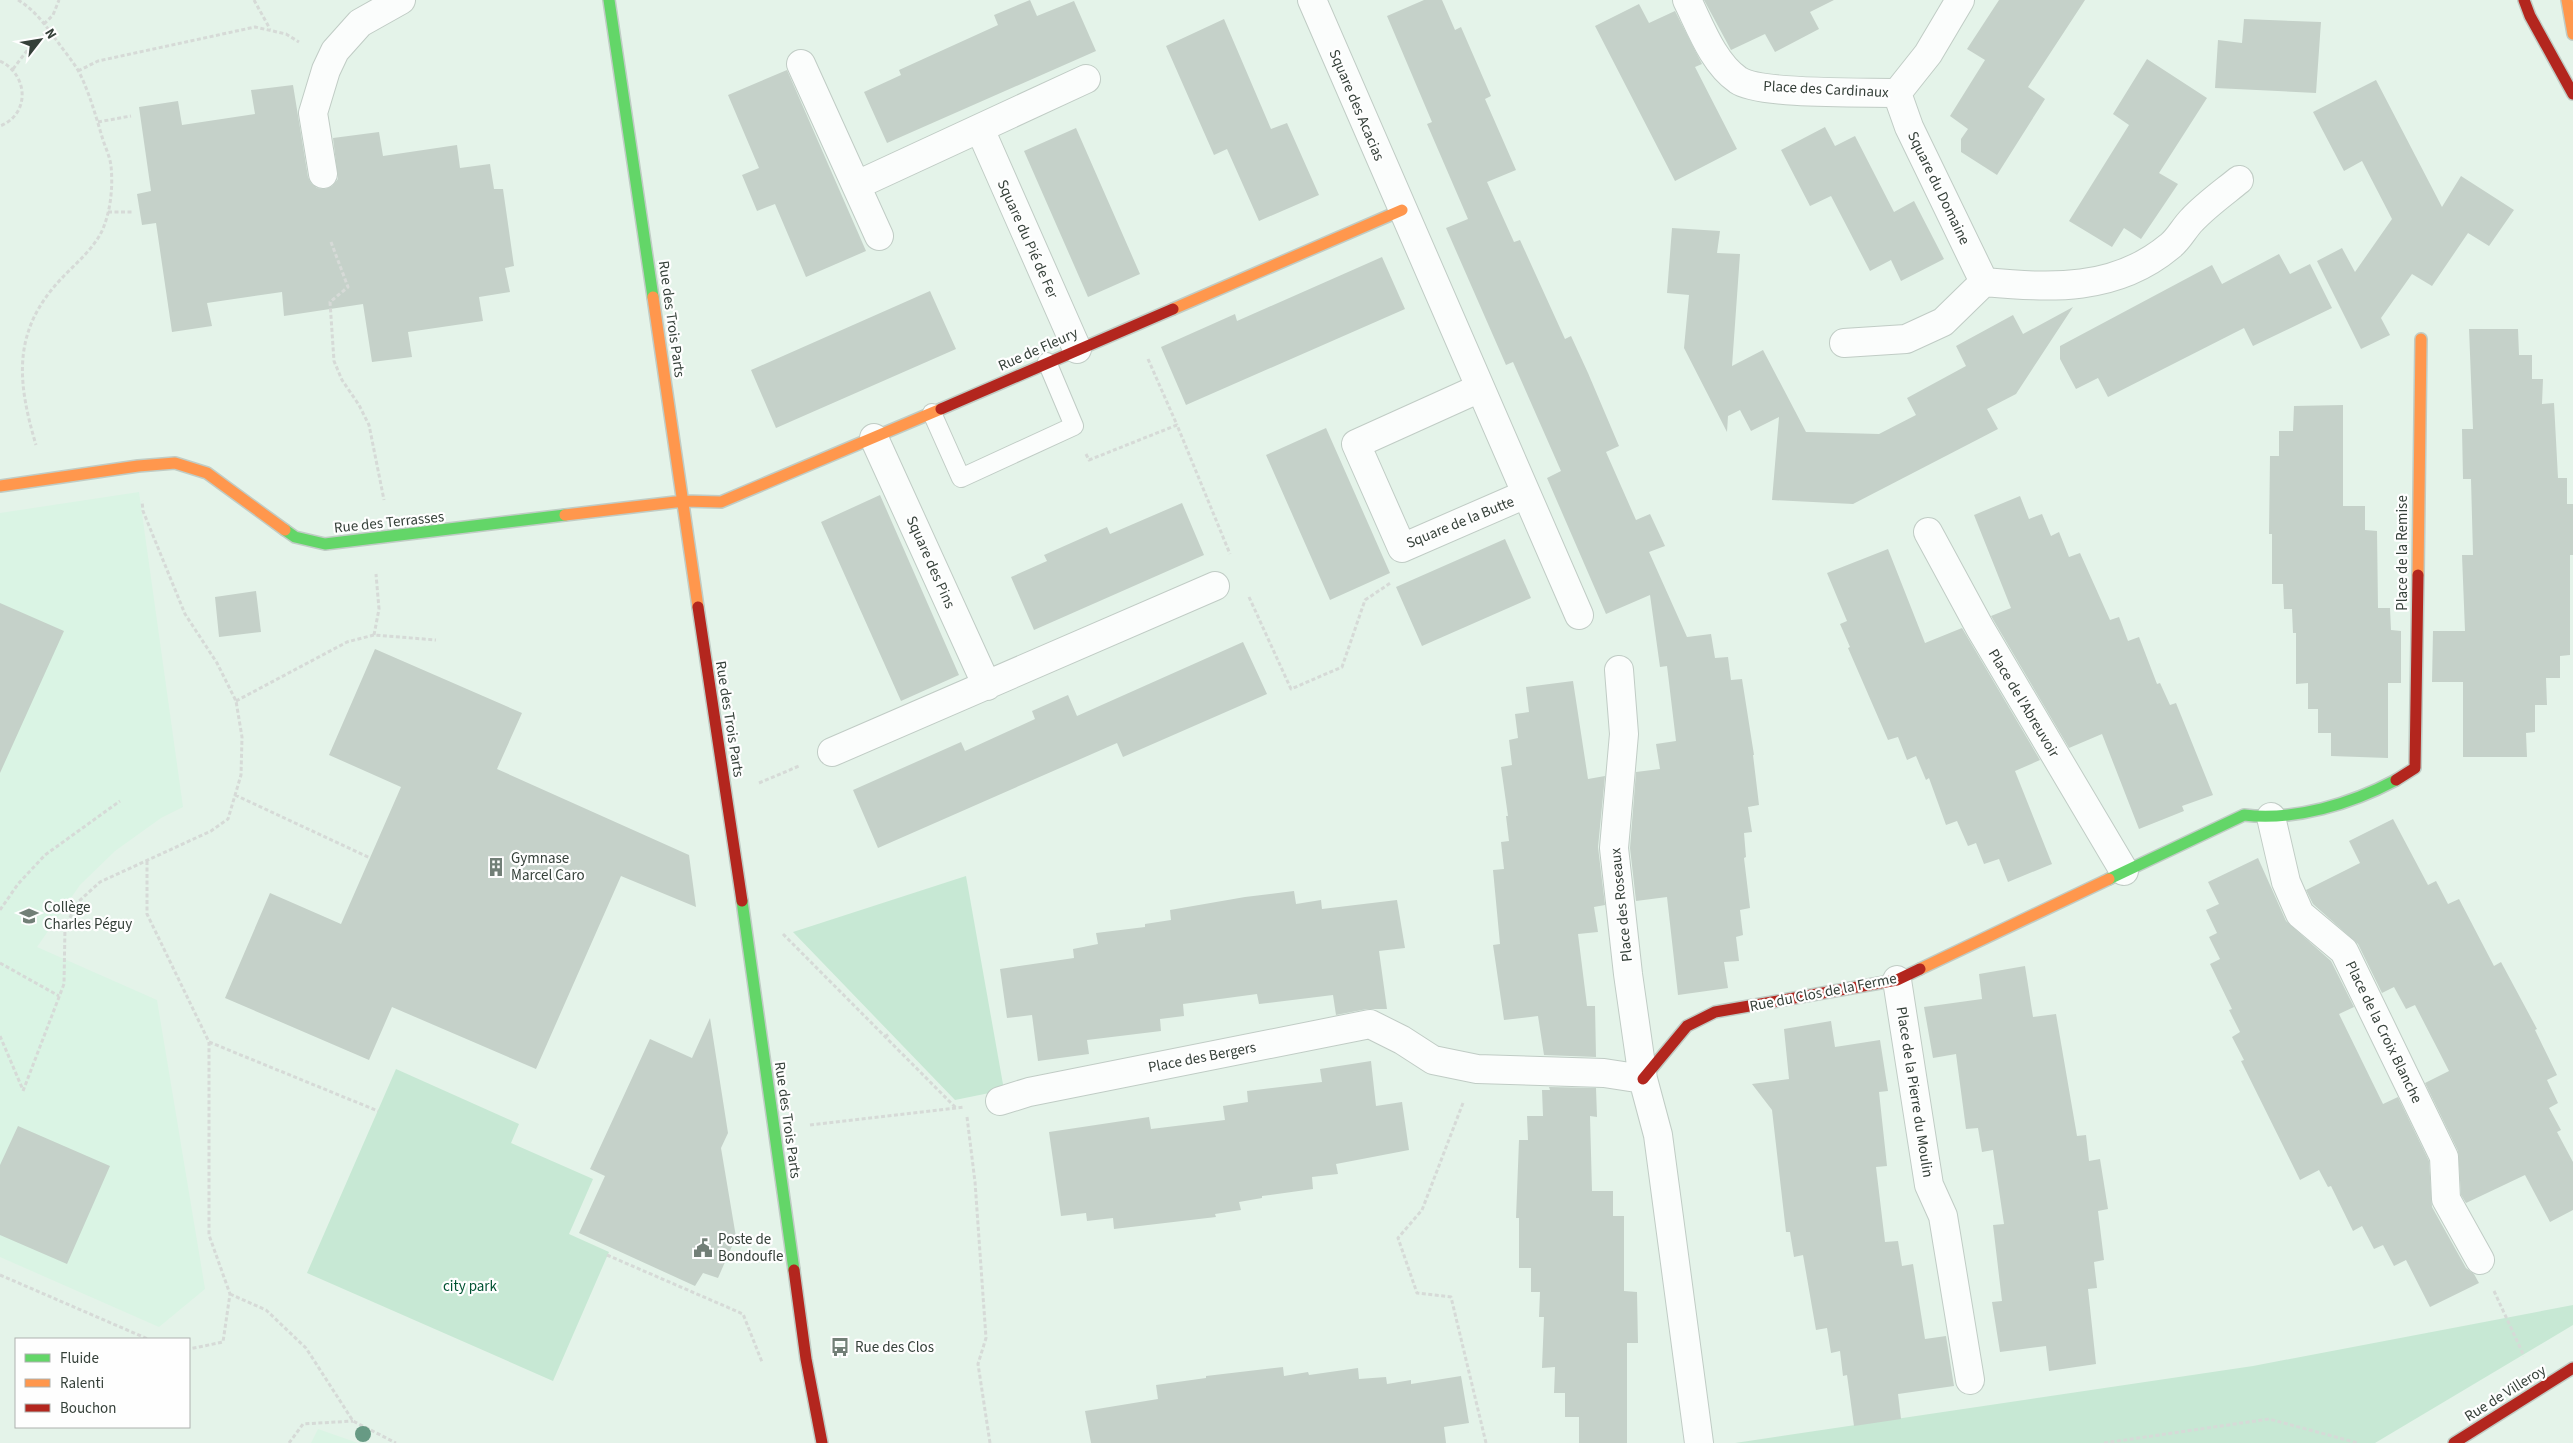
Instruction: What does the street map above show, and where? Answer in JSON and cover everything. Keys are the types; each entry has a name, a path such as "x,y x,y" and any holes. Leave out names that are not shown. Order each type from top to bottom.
{"street":[{"path":"323,174 313,113 330,61 335,51 360,23 401,0"},
{"name":"Rue des Trois Parts","path":"609,0 776,1129 804,1349 822,1443"},
{"name":"Square des Acacias","path":"1312,0 1402,210"},
{"name":"Place des Cardinaux","path":"1687,0 1718,59 1738,80 1768,89 1896,93 1928,54 1960,0"},
{"path":"2524,0 2530,16 2573,94"},
{"path":"2567,0 2573,34"},
{"path":"801,64 879,236"},
{"path":"857,185 1086,79"},
{"name":"Square du Domaine","path":"1896,93 1909,128 1984,282"},
{"name":"Square du Pié de Fer","path":"980,128 1077,349"},
{"path":"1844,343 1906,339 1944,322 1984,282 2046,288 2107,281 2139,267 2171,246 2192,220 2239,180"},
{"name":"Rue de Fleury","path":"684,501 721,502 1402,210"},
{"name":"Square de la Butte","path":"1402,210 1579,616"},
{"name":"Place de la Remise","path":"2415,768 2421,339"},
{"name":"Square de la Butte","path":"1480,388 1356,444 1402,548 1526,494"},
{"name":"Square des Pins","path":"874,438 987,686"},
{"name":"Rue des Terrasses","path":"0,486 138,466 175,463 207,474 295,537 325,544 391,538 684,501"},
{"name":"Place de l'Abreuvoir","path":"1928,532 1980,628 2124,871"},
{"path":"832,752 1215,586"},
{"name":"Place des Roseaux","path":"1619,670 1624,734 1614,848 1643,1080"},
{"name":"Rue du Clos de la Ferme","path":"1643,1080 1687,1026 1715,1012 1897,980 2124,871 2244,816 2271,817 2332,804 2380,789 2400,780 2415,768"},
{"name":"Place de la Croix Blanche","path":"2271,817 2286,882 2300,914 2344,951 2444,1157 2446,1199 2480,1260"},
{"name":"Place de la Pierre du Moulin","path":"1897,980 1929,1185 1943,1216 1970,1380"},
{"name":"Place des Bergers","path":"1000,1101 1029,1092 1370,1024 1402,1040 1432,1060 1476,1069 1604,1073 1643,1080"},
{"path":"1643,1080 1658,1135 1699,1443"},
{"name":"Rue de Villeroy","path":"2454,1443 2573,1368"}],"lane":[{"path":"932,413 960,478 1074,426 1047,362"}],"path":[{"path":"18,0 28,6 44,24 78,71 98,122 111,165 111,190 104,228 93,245 58,282 36,310 27,336 22,362 22,386 27,414 48,479"},
{"path":"44,24 53,15 60,0"},
{"path":"254,0 270,29"},
{"path":"78,71 98,61 254,28 270,29 286,34 330,61"},
{"path":"13,69 29,48 49,30"},
{"path":"0,61 13,69 23,88 20,110 12,119 0,126"},
{"path":"98,122 132,116"},
{"path":"108,212 133,212"},
{"path":"331,242 348,287 330,302 334,362 342,380 359,405 369,425 391,538"},
{"path":"1133,324 1232,558"},
{"path":"1074,426 1089,460 1176,425"},
{"path":"0,1036 24,1091 64,984 64,928 78,902 100,882 210,831 228,819 241,775 242,737 236,701 217,663 185,614 143,511 138,466"},
{"path":"372,540 379,609 374,635"},
{"path":"1247,593 1291,689 1342,667 1365,600 1392,582 1402,548"},
{"path":"236,701 347,642 374,635 436,640"},
{"path":"727,796 832,752"},
{"path":"236,795 370,858"},
{"path":"0,910 18,884 45,855 120,801"},
{"path":"147,861 147,914 209,1042 209,1234 230,1294 223,1342 190,1349"},
{"path":"745,929 774,925 957,1109"},
{"path":"0,963 59,996"},
{"path":"886,1037 890,1033"},
{"path":"209,1042 378,1111"},
{"path":"1476,1069 1422,1210 1398,1238 1417,1293 1451,1297 1486,1443"},
{"path":"776,1129 957,1109 1000,1101"},
{"path":"965,1107 975,1182 986,1338 978,1364 990,1443"},
{"path":"607,1255 743,1314 762,1362"},
{"path":"2480,1260 2539,1389"},
{"path":"0,1275 146,1338"},
{"path":"230,1294 266,1310 306,1348 353,1421 396,1443"},
{"path":"2104,1443 2269,1419 2358,1443"},
{"path":"289,1443 303,1424 353,1421"}],"shaded area":[{"name":"Collège Charles Péguy","path":"139,492 183,807 161,818 115,851 80,885 37,947 157,1000 205,1289 159,1327 0,1257 0,513"},
{"path":"318,1429 358,1443 311,1443"}],"green space":[{"path":"966,876 1004,1090 955,1100 793,932"},
{"name":"city park","path":"396,1069 519,1124 511,1143 593,1179 569,1234 609,1252 553,1381 307,1273"},
{"path":"2573,1305 2573,1325 2375,1443 1735,1443 2253,1366"}],"building":[{"path":"1030,0 1037,16 1074,1 1096,51 887,143 864,92 901,75 899,70 998,25 994,15"},
{"path":"1424,0 1442,0 1455,30 1461,27 1491,96 1485,99 1516,170 1487,182 1514,242 1520,240 1565,339 1571,336 1588,373 1619,446 1606,452 1636,520 1650,514 1665,546 1649,552 1687,637 1711,634 1715,658 1728,657 1731,680 1742,679 1754,755 1759,805 1748,807 1752,832 1744,833 1746,857 1744,858 1750,908 1740,910 1743,935 1736,937 1739,961 1724,962 1728,988 1678,995 1667,897 1636,901 1630,848 1636,772 1660,769 1656,744 1676,741 1667,666 1660,667 1650,595 1606,614 1547,478 1561,471 1513,362 1506,365 1446,228 1468,219 1427,124 1432,122 1387,16"},
{"path":"1704,0 1834,0 1810,12 1819,29 1775,52 1765,34 1731,50"},
{"path":"1999,0 2085,0 2028,87 2045,99 1997,175 1961,152 1961,139 1968,129 1950,116 1985,60 1967,49"},
{"path":"1639,4 1649,23 1675,11 1702,64 1695,67 1737,149 1675,181 1595,26"},
{"path":"1224,19 1271,129 1287,123 1319,195 1259,221 1227,149 1214,155 1166,46"},
{"path":"2244,19 2321,22 2316,93 2215,88 2218,40 2242,43"},
{"path":"2147,59 2207,98 2159,173 2178,184 2141,239 2124,228 2112,247 2069,221 2129,125 2113,114"},
{"path":"787,70 866,251 806,277 775,204 757,211 742,175 759,168 728,95"},
{"path":"2376,80 2442,207 2461,176 2514,210 2489,246 2468,233 2432,286 2412,274 2381,318 2390,335 2361,349 2317,261 2342,248 2355,272 2392,219 2362,161 2344,171 2313,112"},
{"path":"293,85 308,177 317,188 325,189 332,186 338,179 333,138 379,132 383,156 457,145 460,168 490,164 494,189 503,189 514,266 505,268 510,292 479,297 483,321 408,332 412,357 372,362 363,304 284,316 282,292 207,303 212,326 172,332 156,223 142,225 137,194 151,191 139,107 178,101 182,125 255,114 251,90"},
{"path":"1825,127 1835,146 1855,136 1894,212 1914,201 1944,259 1901,281 1891,260 1870,271 1831,196 1810,206 1781,150"},
{"path":"1076,128 1140,274 1088,297 1024,151"},
{"path":"1672,228 1720,231 1717,253 1740,254 1732,366 1763,350 1806,432 1879,434 1916,415 1907,398 1966,366 1956,346 2013,315 2023,334 2073,307 2016,394 1987,409 1998,429 1853,504 1772,500 1779,417 1751,431 1740,410 1728,416 1727,432 1684,348 1689,295 1667,293"},
{"path":"2279,254 2290,274 2310,264 2332,308 2253,346 2244,328 2108,397 2098,378 2076,389 2060,359 2060,346 2212,265 2222,284"},
{"path":"1382,257 1405,309 1186,405 1161,347 1235,314 1237,321"},
{"path":"930,291 956,349 776,428 751,370"},
{"path":"2469,329 2518,329 2519,355 2532,355 2532,379 2543,379 2542,404 2554,403 2558,478 2567,478 2567,504 2573,504 2573,555 2570,555 2570,655 2560,656 2560,678 2546,678 2547,705 2535,705 2535,732 2526,733 2527,757 2463,757 2463,682 2432,682 2433,631 2465,631 2462,555 2473,555 2471,479 2463,479 2462,429 2473,429"},
{"path":"2343,405 2343,506 2365,506 2365,530 2377,531 2378,608 2390,608 2391,630 2401,631 2401,683 2388,683 2388,758 2331,756 2331,733 2318,733 2318,709 2308,709 2308,683 2296,684 2296,633 2293,633 2292,609 2284,609 2283,584 2272,584 2272,534 2269,534 2270,456 2279,456 2279,431 2293,431 2294,406"},
{"path":"1326,428 1390,573 1330,600 1266,455"},
{"path":"880,495 959,675 901,701 821,522"},
{"path":"2020,496 2029,519 2042,514 2051,536 2059,532 2069,557 2080,553 2110,620 2119,617 2128,641 2139,637 2157,684 2160,683 2170,705 2176,703 2213,795 2182,806 2184,811 2139,829 2102,734 2069,748 1991,616 2011,608 1974,515"},
{"path":"1182,503 1204,555 1034,630 1011,577 1047,561 1044,555 1107,527 1110,534"},
{"path":"1505,539 1531,598 1422,646 1396,587"},
{"path":"1888,549 1925,643 1962,628 2040,760 2015,771 2052,864 2008,882 1999,859 1984,864 1976,843 1968,846 1957,821 1946,825 1929,778 1926,780 1916,756 1907,760 1898,737 1888,740 1848,648 1850,647 1840,624 1847,621 1827,573"},
{"path":"256,591 261,632 219,637 215,597"},
{"path":"0,603 64,631 0,773"},
{"path":"1243,642 1267,694 1123,757 1117,743 878,848 853,790 961,742 965,751 1035,719 1032,711 1068,695 1077,716"},
{"name":"Gymnase Marcel Caro","path":"375,649 522,713 497,769 689,855 696,907 621,876 536,1069 392,1007 369,1060 225,998 270,893 341,924 401,787 329,755"},
{"path":"1573,681 1588,779 1605,776 1598,847 1605,905 1594,907 1598,932 1578,934 1587,1006 1595,1006 1596,1057 1544,1055 1538,1016 1504,1020 1493,945 1500,944 1493,870 1504,869 1501,842 1509,841 1506,816 1508,816 1501,767 1512,765 1509,740 1518,738 1515,714 1529,712 1526,687"},
{"path":"2393,819 2428,885 2436,881 2448,904 2459,899 2494,966 2501,962 2537,1029 2535,1030 2557,1075 2547,1080 2558,1103 2549,1108 2561,1130 2557,1132 2573,1162 2573,1210 2550,1222 2525,1175 2466,1203 2461,1195 2458,1151 2425,1083 2449,1071 2415,1005 2406,1009 2394,987 2382,993 2358,944 2313,904 2306,890 2360,863 2349,841"},
{"path":"2258,858 2286,921 2331,961 2354,1007 2339,1014 2383,1104 2398,1097 2429,1161 2432,1207 2466,1268 2474,1274 2479,1283 2430,1307 2406,1260 2394,1266 2383,1245 2374,1249 2362,1226 2353,1231 2331,1186 2328,1187 2319,1170 2300,1180 2241,1061 2244,1060 2232,1037 2240,1032 2229,1010 2232,1009 2210,964 2220,959 2209,937 2217,933 2206,910 2219,904 2208,882"},
{"path":"1294,891 1296,904 1321,900 1322,909 1397,900 1405,948 1379,951 1387,1009 1367,1009 1336,1015 1333,995 1259,1004 1257,994 1183,1004 1184,1016 1160,1019 1161,1031 1087,1040 1089,1054 1038,1061 1032,1015 1007,1018 1000,969 1074,958 1073,949 1098,944 1096,933 1145,927 1145,924 1171,920 1170,910"},
{"path":"2025,966 2033,1017 2056,1014 2077,1136 2086,1135 2089,1161 2100,1159 2108,1209 2098,1211 2104,1260 2094,1262 2097,1288 2088,1289 2096,1364 2049,1371 2046,1346 2000,1352 1992,1302 2002,1301 1993,1225 2004,1224 1993,1150 1982,1152 1978,1128 1966,1129 1956,1054 1933,1058 1924,1007 1982,999 1979,974"},
{"path":"710,1018 728,1133 721,1148 736,1237 718,1278 703,1273 695,1286 579,1233 605,1176 590,1169 650,1039 692,1058"},
{"path":"1831,1021 1835,1047 1880,1040 1888,1091 1879,1092 1887,1166 1876,1167 1885,1242 1898,1241 1902,1266 1913,1264 1925,1339 1946,1336 1954,1386 1898,1394 1901,1419 1854,1426 1847,1375 1843,1376 1840,1351 1831,1353 1827,1328 1816,1330 1803,1255 1794,1257 1790,1232 1786,1232 1772,1110 1752,1084 1789,1079 1784,1029"},
{"path":"1371,1061 1376,1106 1402,1102 1409,1150 1336,1164 1338,1174 1312,1177 1313,1189 1262,1196 1262,1198 1239,1202 1241,1210 1215,1214 1216,1217 1114,1229 1113,1218 1087,1221 1086,1213 1061,1216 1049,1132 1149,1117 1151,1129 1225,1120 1223,1106 1248,1102 1247,1091 1322,1082 1320,1069"},
{"path":"1549,1087 1596,1088 1597,1117 1590,1116 1592,1191 1613,1191 1613,1216 1624,1216 1624,1291 1637,1292 1638,1343 1627,1343 1627,1443 1579,1443 1579,1417 1565,1417 1565,1393 1554,1393 1555,1367 1542,1368 1544,1317 1539,1317 1540,1292 1531,1292 1531,1268 1519,1268 1519,1218 1516,1218 1519,1140 1528,1140 1527,1116 1543,1116 1542,1090 1550,1090"},
{"path":"18,1126 110,1166 67,1264 0,1235 0,1165"},
{"path":"1283,1367 1284,1376 1308,1372 1309,1375 1358,1368 1359,1379 1386,1377 1387,1384 1411,1380 1411,1384 1461,1376 1469,1423 1444,1427 1446,1443 1091,1443 1085,1411 1158,1399 1156,1385 1206,1378 1206,1376"}],"traffic: fast":[{"path":"609,0 653,297"},
{"path":"285,530 295,537 325,544 565,515"},
{"path":"2109,879 2244,815 2283,815 2322,809 2379,789 2396,780"},
{"path":"742,901 794,1270"}],"traffic: slow":[{"path":"2567,0 2573,34"},
{"path":"1173,309 1402,210"},
{"path":"653,297 698,607"},
{"path":"2418,575 2421,339"},
{"path":"565,515 684,501 721,502 941,409"},
{"path":"0,486 138,466 175,463 207,473 285,530"},
{"path":"1920,969 2109,879"}],"traffic: jam":[{"path":"2524,0 2530,16 2573,94"},
{"path":"941,409 1173,309"},
{"path":"2396,780 2415,768 2418,575"},
{"path":"698,607 742,901"},
{"path":"1643,1079 1687,1026 1715,1012 1897,980 1920,969"},
{"path":"794,1270 806,1359 822,1443"},
{"path":"2454,1443 2573,1368"}],"place":[{"name":"Gymnase Marcel Caro","path":"496,867"},
{"name":"Collège Charles Péguy","path":"29,916"},
{"name":"Poste de Bondoufle","path":"703,1248"},
{"name":"Rue des Clos","path":"840,1347"}]}
